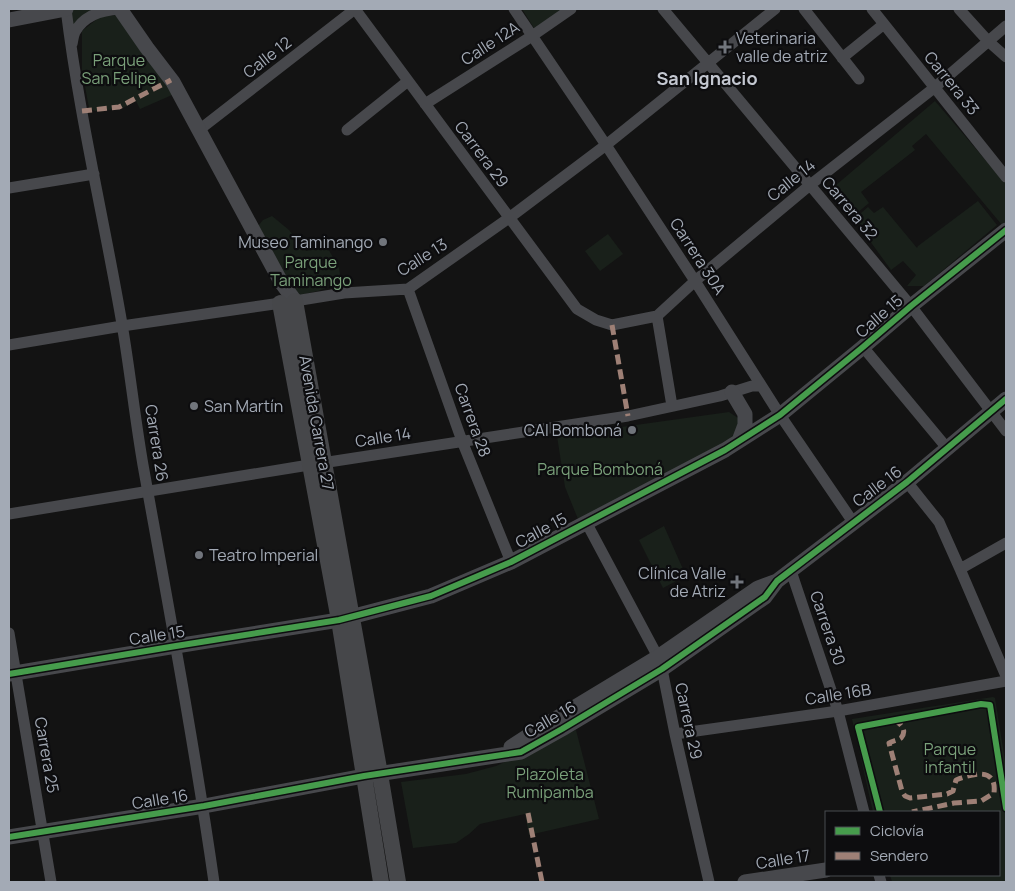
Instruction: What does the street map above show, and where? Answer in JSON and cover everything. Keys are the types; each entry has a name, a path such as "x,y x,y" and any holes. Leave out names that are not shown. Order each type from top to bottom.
{"main road":[{"name":"Avenida Carrera 27","path":"287,302 372,775 398,882"},
{"name":"Avenida Carrera 27","path":"372,775 381,882"}],"street":[{"path":"9,20 66,9"},
{"name":"Carrera 26","path":"66,9 71,49 122,326 148,492 204,806 214,882"},
{"path":"71,49 74,33 84,21 97,13 120,9"},
{"name":"Avenida Carrera 27","path":"120,9 173,82 282,282 287,302"},
{"name":"Carrera 29","path":"355,9 577,309 612,325 657,316"},
{"name":"Calle 12","path":"199,130 355,9"},
{"name":"Carrera 30A","path":"514,9 606,145 780,415 853,522"},
{"name":"Calle 12A","path":"425,104 571,9"},
{"name":"Carrera 32","path":"663,9 911,306 1006,431"},
{"name":"Calle 13","path":"9,346 122,326 344,293 408,289 509,218 606,145 775,9"},
{"path":"804,9 859,79"},
{"name":"Carrera 33","path":"872,9 1006,176"},
{"path":"959,9 988,41 1006,56"},
{"path":"842,58 884,24"},
{"name":"Calle 14","path":"657,316 695,281 810,185 934,88 1006,26"},
{"path":"347,130 408,81"},
{"path":"9,188 94,174"},
{"name":"Calle 15","path":"12,673 345,618 431,596 511,562 725,450 780,415 1006,230"},
{"name":"Carrera 28","path":"408,289 462,441 511,562"},
{"path":"657,316 672,406"},
{"path":"863,347 947,448"},
{"name":"Calle 14","path":"9,514 628,416 752,386 761,386"},
{"path":"732,392 745,414 745,425 739,441"},
{"name":"Calle 16","path":"9,837 204,806 372,775 499,755 534,732 660,663 758,588 778,581 907,482 1006,399"},
{"path":"907,482 939,522 1006,676"},
{"name":"Carrera 29","path":"586,522 660,663 674,734 709,882"},
{"path":"960,569 1006,543"},
{"name":"Carrera 30","path":"791,571 838,711 864,811"},
{"name":"Carrera 25","path":"9,633 12,673 52,882"},
{"name":"Calle 16B","path":"674,734 838,711 1006,681"},
{"name":"Calle 17","path":"745,882 825,870"}],"green space":[{"path":"70,9 103,9 73,29"},
{"path":"522,9 564,9 534,28"},
{"name":"Parque San Felipe","path":"120,15 147,48 172,95 140,109 136,101 121,109 95,111 89,108 82,70 82,31 101,16"},
{"path":"935,101 1006,184 1006,222 1002,225 926,134 912,146 915,150 861,192 869,203 851,218 829,191"},
{"path":"978,201 997,225 924,286 907,286 916,275 903,261 891,270 854,219 868,207 874,213 883,207 917,248"},
{"name":"Parque Taminango","path":"272,216 289,230 306,251 326,245 339,268 340,274 334,285 299,295 280,273 258,226 263,220"},
{"path":"608,234 623,254 600,271 585,251"},
{"name":"Parque Bomboná","path":"729,412 738,418 739,429 728,441 580,524 565,487 557,436"},
{"path":"664,526 686,576 663,588 639,540"},
{"name":"Parque infantil","path":"995,698 1006,767 1006,882 892,882 890,876 1000,876 1000,811 873,811 852,719"},
{"name":"Plazoleta Rumipamba","path":"576,730 599,819 529,835 525,814 480,824 456,843 413,848 401,782 466,774 496,766"}],"marked path":[{"path":"82,111 119,107 171,80"},
{"path":"612,325 628,416"},
{"path":"893,720 900,724 904,732 901,738 889,743 905,796 910,798 947,794 953,791 956,780 976,774 988,775 994,784 994,793 981,801 954,803 917,811"},
{"path":"528,813 542,882"}],"cycle path":[{"path":"9,674 339,620 431,596 511,562 725,450 780,415 1006,230"},
{"path":"9,837 204,806 364,776 521,752 662,669 765,597 777,581 907,482 1006,399"},
{"path":"880,811 858,727 981,704 990,705 1006,808"}],"place":[{"name":"Veterinaria valle de atriz","path":"725,47"},
{"name":"Museo Taminango","path":"383,242"},
{"name":"San Martín","path":"194,406"},
{"name":"CAI Bomboná","path":"632,430"},
{"name":"Teatro Imperial","path":"199,555"},
{"name":"Clínica Valle de Atriz","path":"737,582"}],"district":[{"name":"San Ignacio","path":"707,78"}]}
